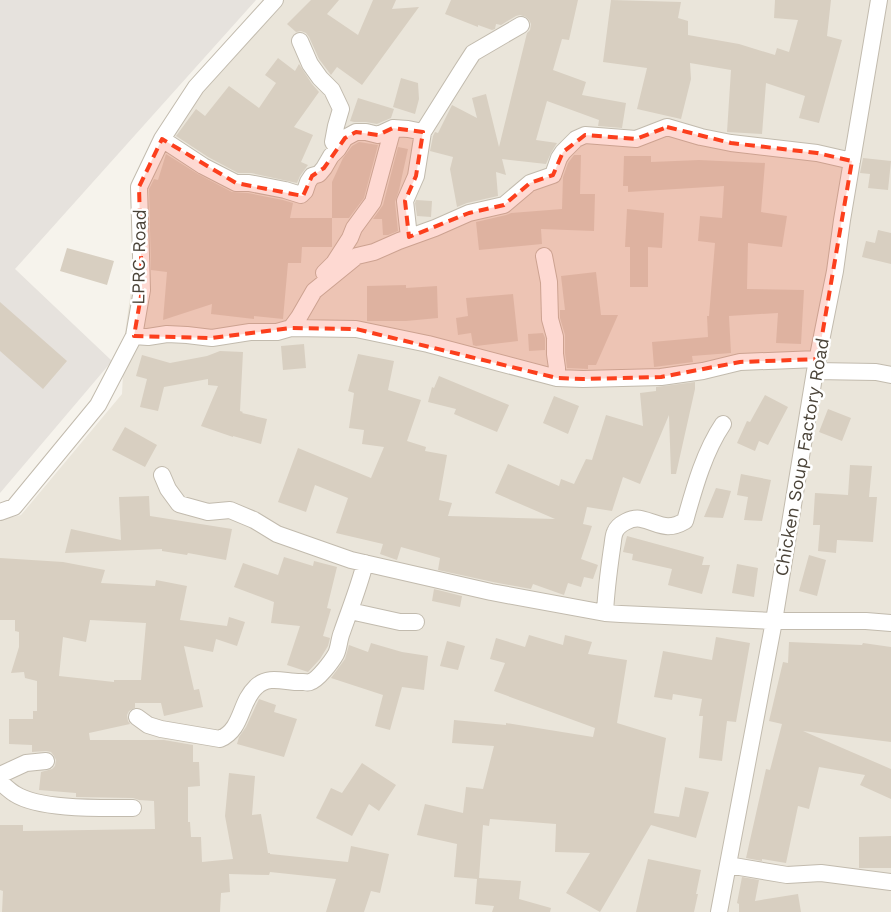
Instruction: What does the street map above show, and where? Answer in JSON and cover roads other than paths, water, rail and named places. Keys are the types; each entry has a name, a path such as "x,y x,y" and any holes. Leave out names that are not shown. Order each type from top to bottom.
{"street":[{"name":"LPRC Road","path":"0,512 14,506 98,406 134,336 142,290 139,187 162,139 196,87 275,0"},
{"name":"Chicken Soup Factory Road","path":"719,912 774,621 816,365 835,271 879,0"},
{"path":"409,237 405,201 416,176 423,132 473,54 521,25"},
{"path":"300,41 310,64 332,90 341,108 334,142 338,149"},
{"path":"134,336 148,337 167,334 212,338 250,332 278,332 295,323 314,291 357,256 374,252 469,213 504,205 530,183 553,175 563,152 576,139 585,134 636,139 667,127 731,143 818,153 852,161"},
{"path":"162,139 203,166 236,183 249,183 301,195 312,176 319,174 345,138 356,132 378,135 393,128 423,132"},
{"path":"295,323 304,295 334,263 354,228 373,202 393,128"},
{"path":"544,256 549,282 550,319 555,337 557,378"},
{"path":"295,323 356,329 428,344 557,378 662,377 703,372 740,362 816,365 891,375"},
{"path":"605,613 608,576 615,532 624,523 639,518 666,527 677,526 685,521 696,484 714,438 723,424"},
{"path":"162,475 168,489 179,504 208,512 230,510 254,520 277,534 351,560 491,592 605,613 774,621 866,621 891,623"},
{"path":"138,717 148,725 161,729 220,739 234,730 246,699 265,680 293,683 311,682 322,673 336,654 360,582 364,563"},
{"path":"350,611 400,622 416,622"},
{"path":"0,775 26,763 46,761"},
{"path":"0,782 15,794 29,800 51,805 133,808"},
{"path":"728,865 788,875 821,873 891,882"}]}
